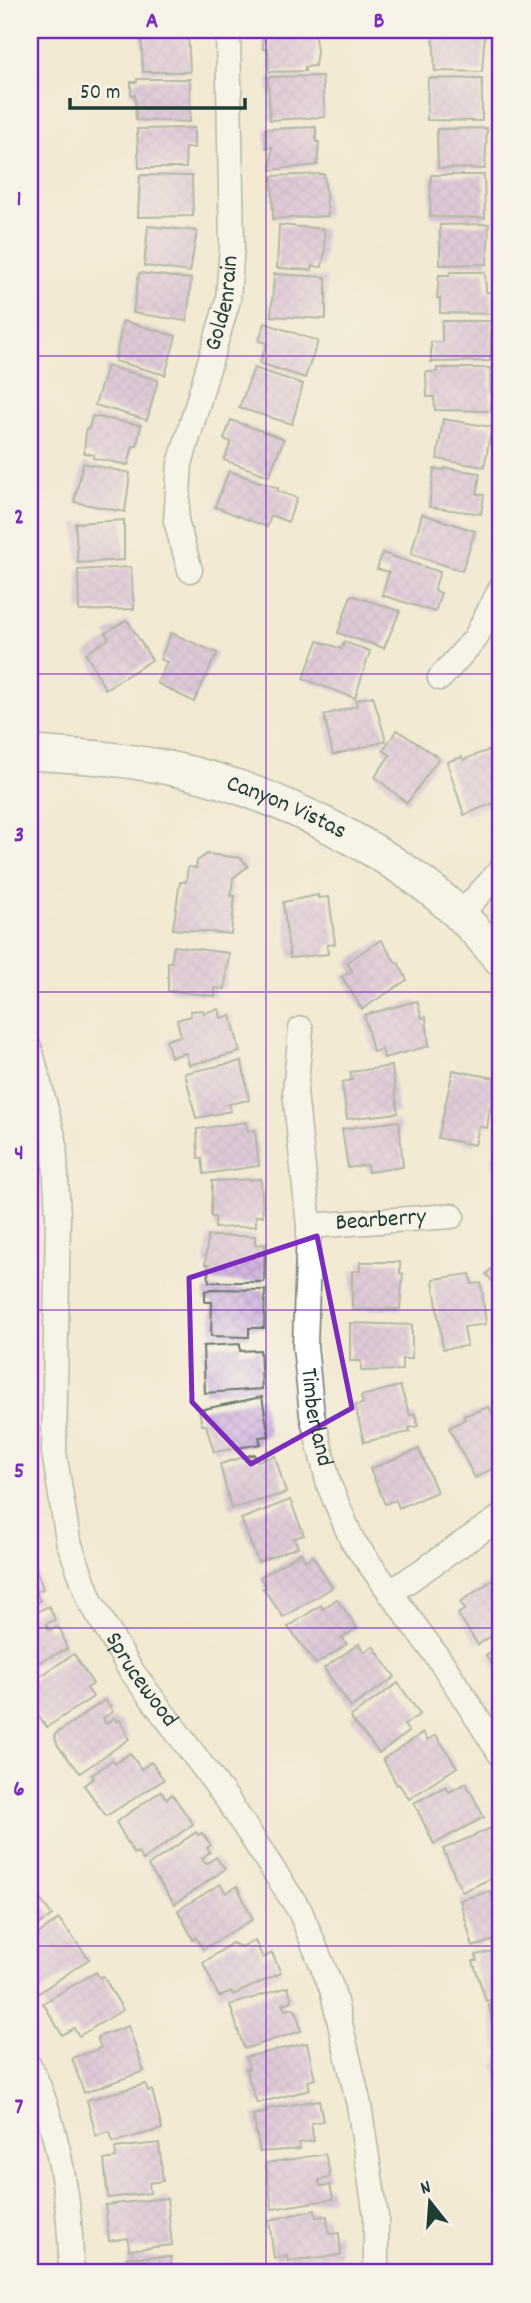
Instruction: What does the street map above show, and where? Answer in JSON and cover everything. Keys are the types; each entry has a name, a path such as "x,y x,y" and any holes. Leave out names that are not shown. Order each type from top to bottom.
{"street":[{"name":"Goldenrain","path":"190,570 176,521 180,464 228,300 232,244 228,30"},
{"path":"440,678 475,639 501,588"},
{"name":"Canyon Vistas","path":"30,753 98,757 181,770 237,786 289,807 390,861 460,915 501,960"},
{"path":"460,915 501,870"},
{"name":"Timberland","path":"301,1028 295,1092 309,1226 305,1346 312,1415 329,1485 352,1540 444,1666 501,1755"},
{"name":"Sprucewood","path":"30,1049 54,1140 58,1216 54,1451 68,1540 90,1600 130,1669 227,1799 300,1911 332,1989 359,2105 376,2216 376,2273"},
{"name":"Bearberry","path":"309,1226 452,1216"},
{"path":"390,1593 501,1517"},
{"path":"30,2067 54,2136 65,2201 71,2273"}],"highlighted area":[{"path":"317,1236 352,1408 251,1464 192,1402 189,1278"}],"building":[{"path":"263,30 314,30 317,51 315,66 305,67 305,71 269,72 268,49 263,49"},
{"path":"188,31 190,72 143,72 141,32"},
{"path":"485,31 482,72 435,71 433,32"},
{"path":"322,76 325,117 270,120 268,77"},
{"path":"428,78 482,79 482,121 427,120"},
{"path":"137,79 190,79 190,122 136,120 135,95 131,95 131,82 137,82"},
{"path":"316,127 316,142 319,142 317,165 271,170 272,147 266,148 265,129"},
{"path":"194,128 194,148 185,148 186,168 139,168 137,129"},
{"path":"487,128 485,169 438,168 437,129"},
{"path":"324,174 328,216 273,219 272,176"},
{"path":"140,175 192,176 193,216 138,217"},
{"path":"431,175 484,175 485,218 430,217"},
{"path":"489,224 487,264 440,265 440,225"},
{"path":"279,225 324,229 325,251 322,267 312,266 312,270 277,268"},
{"path":"148,226 197,231 190,272 144,266"},
{"path":"450,272 485,272 486,292 491,292 491,314 440,313 440,298 437,298 439,275 449,275"},
{"path":"139,273 191,279 187,321 133,313"},
{"path":"274,274 326,277 326,319 271,316"},
{"path":"123,321 176,336 165,375 115,361"},
{"path":"442,321 492,321 490,361 431,362 431,342 442,342"},
{"path":"265,323 318,341 305,378 260,363 267,343 259,341"},
{"path":"107,366 158,380 147,420 95,405"},
{"path":"254,368 303,384 292,424 239,408"},
{"path":"437,368 490,368 491,411 435,410 434,397 427,397 426,372 437,372"},
{"path":"92,416 141,425 137,446 133,446 128,465 93,458 94,455 84,453 86,429 89,429"},
{"path":"443,419 492,427 484,467 437,459"},
{"path":"231,420 284,439 269,476 224,460 231,442 224,439"},
{"path":"83,463 130,473 125,512 74,502"},
{"path":"434,469 480,473 477,494 484,495 481,514 429,507"},
{"path":"229,471 278,488 277,491 297,498 288,522 271,515 267,527 215,507"},
{"path":"422,514 475,531 462,571 411,554"},
{"path":"124,520 124,560 78,563 75,523"},
{"path":"382,553 440,572 434,590 441,593 435,612 382,595 389,572 377,569"},
{"path":"131,567 134,609 79,611 78,570"},
{"path":"351,595 400,611 384,648 338,633"},
{"path":"127,620 152,660 105,689 86,653 109,639 105,633"},
{"path":"171,633 217,653 194,702 157,683 167,662 160,659"},
{"path":"318,641 342,649 344,642 370,651 355,698 303,679"},
{"path":"373,696 386,741 333,755 324,715 357,706 356,700"},
{"path":"501,708 501,740 491,728 497,723 491,716"},
{"path":"397,730 439,758 407,803 375,777 390,755 383,750"},
{"path":"494,748 501,771 495,775 501,800 464,815 447,762 462,757 463,760"},
{"path":"207,854 241,858 248,866 233,878 231,896 235,896 231,934 173,929 180,882 186,882 188,867 196,868 197,861"},
{"path":"318,895 318,898 329,897 335,944 327,945 328,954 290,958 283,902"},
{"path":"381,940 396,963 398,962 407,980 362,1009 342,977 352,971 347,962"},
{"path":"174,946 229,953 225,989 215,988 215,996 168,991 168,962 171,962"},
{"path":"417,1001 422,1018 426,1017 429,1046 384,1058 382,1049 373,1052 364,1015"},
{"path":"219,1009 221,1018 231,1015 240,1052 189,1065 186,1053 171,1057 166,1040 181,1036 177,1020 191,1016 190,1011 203,1010 204,1013"},
{"path":"242,1061 249,1100 229,1104 231,1111 196,1118 185,1073"},
{"path":"392,1066 398,1113 347,1119 342,1082 352,1080 350,1072"},
{"path":"453,1070 495,1078 487,1128 479,1126 475,1145 438,1138"},
{"path":"399,1121 403,1167 368,1172 367,1165 348,1168 342,1129"},
{"path":"246,1122 248,1131 255,1130 259,1166 204,1174 202,1158 198,1158 197,1129"},
{"path":"501,1141 501,1177 490,1159 498,1153 493,1146"},
{"path":"261,1179 263,1216 256,1216 256,1226 215,1228 215,1217 211,1217 212,1181"},
{"path":"208,1236 255,1236 255,1245 265,1244 264,1282 209,1282 208,1265 205,1264"},
{"path":"501,1260 501,1291 486,1274"},
{"path":"360,1262 400,1262 400,1274 403,1274 400,1309 352,1310 352,1271 360,1271"},
{"path":"470,1274 472,1284 481,1283 486,1324 464,1327 467,1346 443,1349 433,1279"},
{"path":"265,1290 264,1328 249,1328 249,1337 211,1336 212,1302 205,1302 205,1291"},
{"path":"350,1323 412,1325 412,1359 402,1359 402,1370 361,1371 361,1361 350,1361"},
{"path":"240,1344 240,1351 260,1350 262,1389 205,1393 203,1346"},
{"path":"400,1386 410,1415 415,1414 418,1426 409,1428 410,1432 364,1442 355,1405 363,1404 361,1396"},
{"path":"262,1397 269,1436 259,1437 261,1444 214,1452 206,1425 202,1425 199,1410"},
{"path":"489,1407 501,1429 501,1464 475,1478 449,1428 465,1419 463,1416"},
{"path":"419,1449 437,1492 399,1508 396,1500 385,1504 370,1469"},
{"path":"254,1454 257,1461 275,1456 286,1493 231,1509 220,1464"},
{"path":"290,1500 304,1535 294,1538 298,1547 258,1562 241,1519"},
{"path":"30,1552 43,1589 36,1591 40,1601 30,1605"},
{"path":"301,1553 305,1561 313,1556 332,1588 283,1617 263,1588 266,1587 260,1577"},
{"path":"500,1575 501,1629 478,1645 458,1614 465,1609 460,1602"},
{"path":"337,1599 357,1628 342,1638 347,1644 316,1664 288,1627 321,1605 323,1609"},
{"path":"49,1606 55,1620 46,1624 49,1630 57,1627 61,1630 67,1649 30,1667 30,1615"},
{"path":"359,1644 364,1652 373,1646 395,1677 351,1707 324,1668"},
{"path":"501,1645 501,1677 486,1656"},
{"path":"74,1654 93,1684 87,1688 93,1697 47,1727 30,1706 30,1683"},
{"path":"398,1683 420,1714 404,1725 409,1732 379,1753 350,1717"},
{"path":"105,1700 113,1712 103,1718 106,1724 114,1718 117,1722 120,1720 129,1739 80,1773 58,1746 54,1735"},
{"path":"423,1733 427,1740 436,1735 457,1767 409,1799 399,1784 397,1785 383,1759"},
{"path":"130,1753 141,1769 151,1762 164,1780 106,1816 84,1785 94,1778 92,1775 113,1760 115,1764"},
{"path":"466,1783 484,1817 434,1844 414,1803 446,1786 449,1792"},
{"path":"161,1791 167,1799 172,1794 193,1824 143,1860 137,1852 134,1854 116,1822"},
{"path":"491,1828 501,1850 501,1864 497,1865 501,1874 462,1892 443,1849"},
{"path":"196,1832 198,1835 202,1833 211,1845 207,1848 210,1852 202,1858 206,1864 216,1857 225,1869 175,1904 148,1866"},
{"path":"220,1884 226,1893 237,1886 253,1919 203,1949 196,1938 193,1940 178,1910"},
{"path":"30,1886 52,1915 30,1931"},
{"path":"490,1891 492,1896 499,1893 501,1898 501,1938 473,1947 460,1900"},
{"path":"59,1919 89,1959 37,1994 30,1984 30,1940"},
{"path":"255,1941 263,1958 272,1953 281,1973 233,1995 231,1991 219,1997 203,1963 232,1943 241,1947"},
{"path":"501,1949 501,1997 486,2001 473,1961 477,1961 476,1955"},
{"path":"96,1972 100,1978 103,1976 123,2010 79,2036 74,2028 62,2035 43,2003"},
{"path":"288,1987 292,2001 282,2004 285,2010 293,2008 297,2013 301,2031 244,2049 230,2005"},
{"path":"501,2002 501,2050 497,2051 489,2005"},
{"path":"128,2026 144,2071 84,2093 72,2058 101,2048 97,2037"},
{"path":"307,2043 315,2079 308,2081 310,2090 257,2103 246,2069 249,2069 246,2057"},
{"path":"501,2056 500,2091 494,2064 498,2064 496,2058"},
{"path":"146,2084 148,2091 152,2090 162,2129 113,2142 110,2132 96,2136 87,2100"},
{"path":"319,2100 323,2121 311,2123 314,2141 299,2143 300,2149 260,2152 253,2115 268,2112 267,2109"},
{"path":"159,2143 163,2181 149,2183 150,2193 108,2198 104,2160 116,2158 115,2148"},
{"path":"325,2154 330,2173 329,2178 319,2180 320,2186 330,2185 333,2199 272,2209 266,2163"},
{"path":"167,2198 172,2245 129,2250 128,2238 109,2241 105,2205"},
{"path":"315,2210 316,2217 327,2216 329,2234 339,2233 341,2255 288,2261 287,2256 274,2258 269,2220"},
{"path":"127,2257 171,2257 171,2273 113,2273 113,2268 127,2267"},
{"path":"280,2270 331,2271 331,2273 280,2273"}]}
